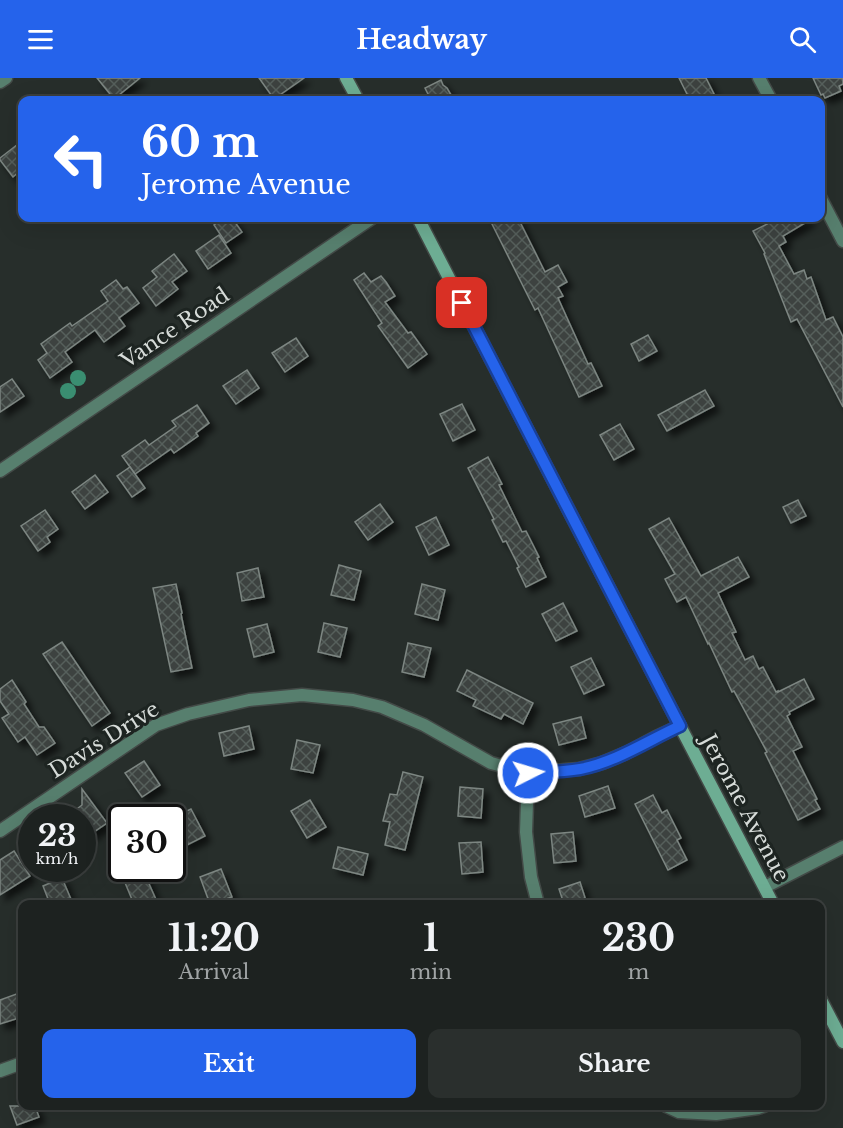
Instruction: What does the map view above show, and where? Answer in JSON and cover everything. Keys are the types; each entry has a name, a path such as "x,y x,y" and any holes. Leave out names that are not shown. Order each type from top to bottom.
{"main road":[{"path":"346,78 356,96"},
{"name":"Jerome Avenue","path":"420,222 772,900"},
{"path":"825,1008 843,1042"}],"street":[{"path":"0,82 6,78"},
{"path":"759,78 769,96"},
{"path":"825,207 843,241"},
{"name":"Vance Road","path":"0,471 366,222"},
{"name":"Davis Drive","path":"0,831 156,725 188,714 249,700 302,695 353,700 382,707 424,725 491,763 528,773 579,769 602,763 680,726"},
{"path":"528,773 526,832 531,877 537,900"},
{"path":"765,887 843,847"},
{"path":"0,1071 18,1064"},
{"path":"675,1110 716,1114 744,1110"}],"building":[{"path":"97,78 140,78 118,96 112,96"},
{"path":"259,78 304,78 278,96 272,96"},
{"path":"679,78 706,78 714,94 710,96 688,96"},
{"path":"813,78 843,78 843,84 839,86 841,91 825,98 823,94 821,95"},
{"path":"441,80 452,96 429,96 425,88"},
{"path":"18,144 18,173 13,177 0,158"},
{"path":"218,222 235,222 242,232 226,243 214,225"},
{"path":"491,222 520,222 545,272 558,265 567,282 558,287 563,296 558,298 588,364 591,363 602,386 579,397 538,308 535,310"},
{"path":"771,222 807,222 783,236 786,242 779,246 794,274 804,270 807,279 811,277 826,320 833,317 843,337 843,407 797,319 791,322 765,253 753,231"},
{"path":"219,235 231,253 208,269 196,251"},
{"path":"174,254 187,271 172,282 178,289 156,306 143,288 157,277 152,271"},
{"path":"364,273 371,282 381,276 386,282 395,296 385,302 427,354 408,368 378,326 382,323 354,280"},
{"path":"116,280 123,289 127,287 139,303 119,318 125,326 104,342 95,330 65,352 72,362 50,378 38,360 47,353 41,344 70,323 72,326 108,301 101,291"},
{"path":"648,335 657,351 639,361 631,344"},
{"path":"296,338 308,356 285,372 272,353"},
{"path":"247,370 259,388 236,404 223,386"},
{"path":"12,379 24,396 0,412 0,387"},
{"path":"705,390 714,406 667,431 658,415"},
{"path":"462,404 475,430 453,441 440,414"},
{"path":"197,405 209,423 196,433 198,436 174,453 171,449 135,474 122,456 145,440 149,445 176,426 172,421"},
{"path":"620,424 634,449 614,460 600,435"},
{"path":"488,457 522,532 526,531 539,557 537,558 546,577 526,587 517,568 519,567 506,541 503,542 468,468"},
{"path":"130,467 145,488 132,497 117,476"},
{"path":"95,475 108,492 85,509 72,492"},
{"path":"798,500 806,516 791,523 783,507"},
{"path":"380,504 393,522 368,540 355,522"},
{"path":"45,510 58,529 47,537 50,542 38,551 21,526"},
{"path":"436,517 449,545 429,555 416,527"},
{"path":"669,518 701,576 738,557 749,577 718,593 736,632 732,633 745,660 753,656 759,669 763,667 776,692 804,679 814,699 789,712 787,716 802,747 793,751 820,809 798,820 765,753 767,752 734,691 732,692 686,597 677,602 665,579 675,574 649,529"},
{"path":"339,565 361,571 354,600 331,595"},
{"path":"258,568 264,597 242,601 237,573"},
{"path":"176,584 192,668 171,672 153,588"},
{"path":"422,584 445,590 438,620 415,614"},
{"path":"563,603 577,631 556,641 542,614"},
{"path":"324,623 347,628 340,657 318,652"},
{"path":"267,624 274,652 254,657 247,629"},
{"path":"62,642 110,713 92,726 43,654"},
{"path":"408,643 431,648 424,677 402,672"},
{"path":"591,658 604,685 584,694 571,667"},
{"path":"467,670 533,703 523,724 504,714 501,719 473,706 476,700 457,691"},
{"path":"12,680 39,727 44,727 55,743 37,755 25,737 18,742 2,718 9,714 0,701 0,689"},
{"path":"581,717 586,738 559,745 553,724"},
{"path":"249,726 254,749 224,756 219,733"},
{"path":"297,740 320,745 313,773 291,769"},
{"path":"144,761 160,785 142,797 125,773"},
{"path":"403,772 423,777 405,850 385,845 390,822 383,821 390,794 397,795"},
{"path":"608,786 615,808 585,817 579,796"},
{"path":"460,787 483,789 481,818 458,816"},
{"path":"82,789 93,804 82,804"},
{"path":"653,795 662,813 667,810 681,838 677,840 687,860 668,870 635,804"},
{"path":"310,800 326,827 307,838 291,811"},
{"path":"96,808 107,823 96,830"},
{"path":"191,809 205,836 186,846 186,811"},
{"path":"573,832 576,861 554,863 551,834"},
{"path":"481,842 483,872 462,874 459,843"},
{"path":"338,847 368,854 363,875 333,868"},
{"path":"14,851 18,857 18,882 21,882 0,895 0,860"},
{"path":"221,869 232,897 209,900 200,877"},
{"path":"52,882 64,882 71,900 48,900 43,886"},
{"path":"125,882 148,882 156,900 132,900"},
{"path":"580,882 586,900 563,900 559,889"},
{"path":"18,993 18,1018 0,1024 0,1000"},
{"path":"10,1106 18,1106 18,1110 36,1110 39,1117 17,1125"}],"route":[{"path":"462,303 680,726 602,763 579,769 528,773"}]}
